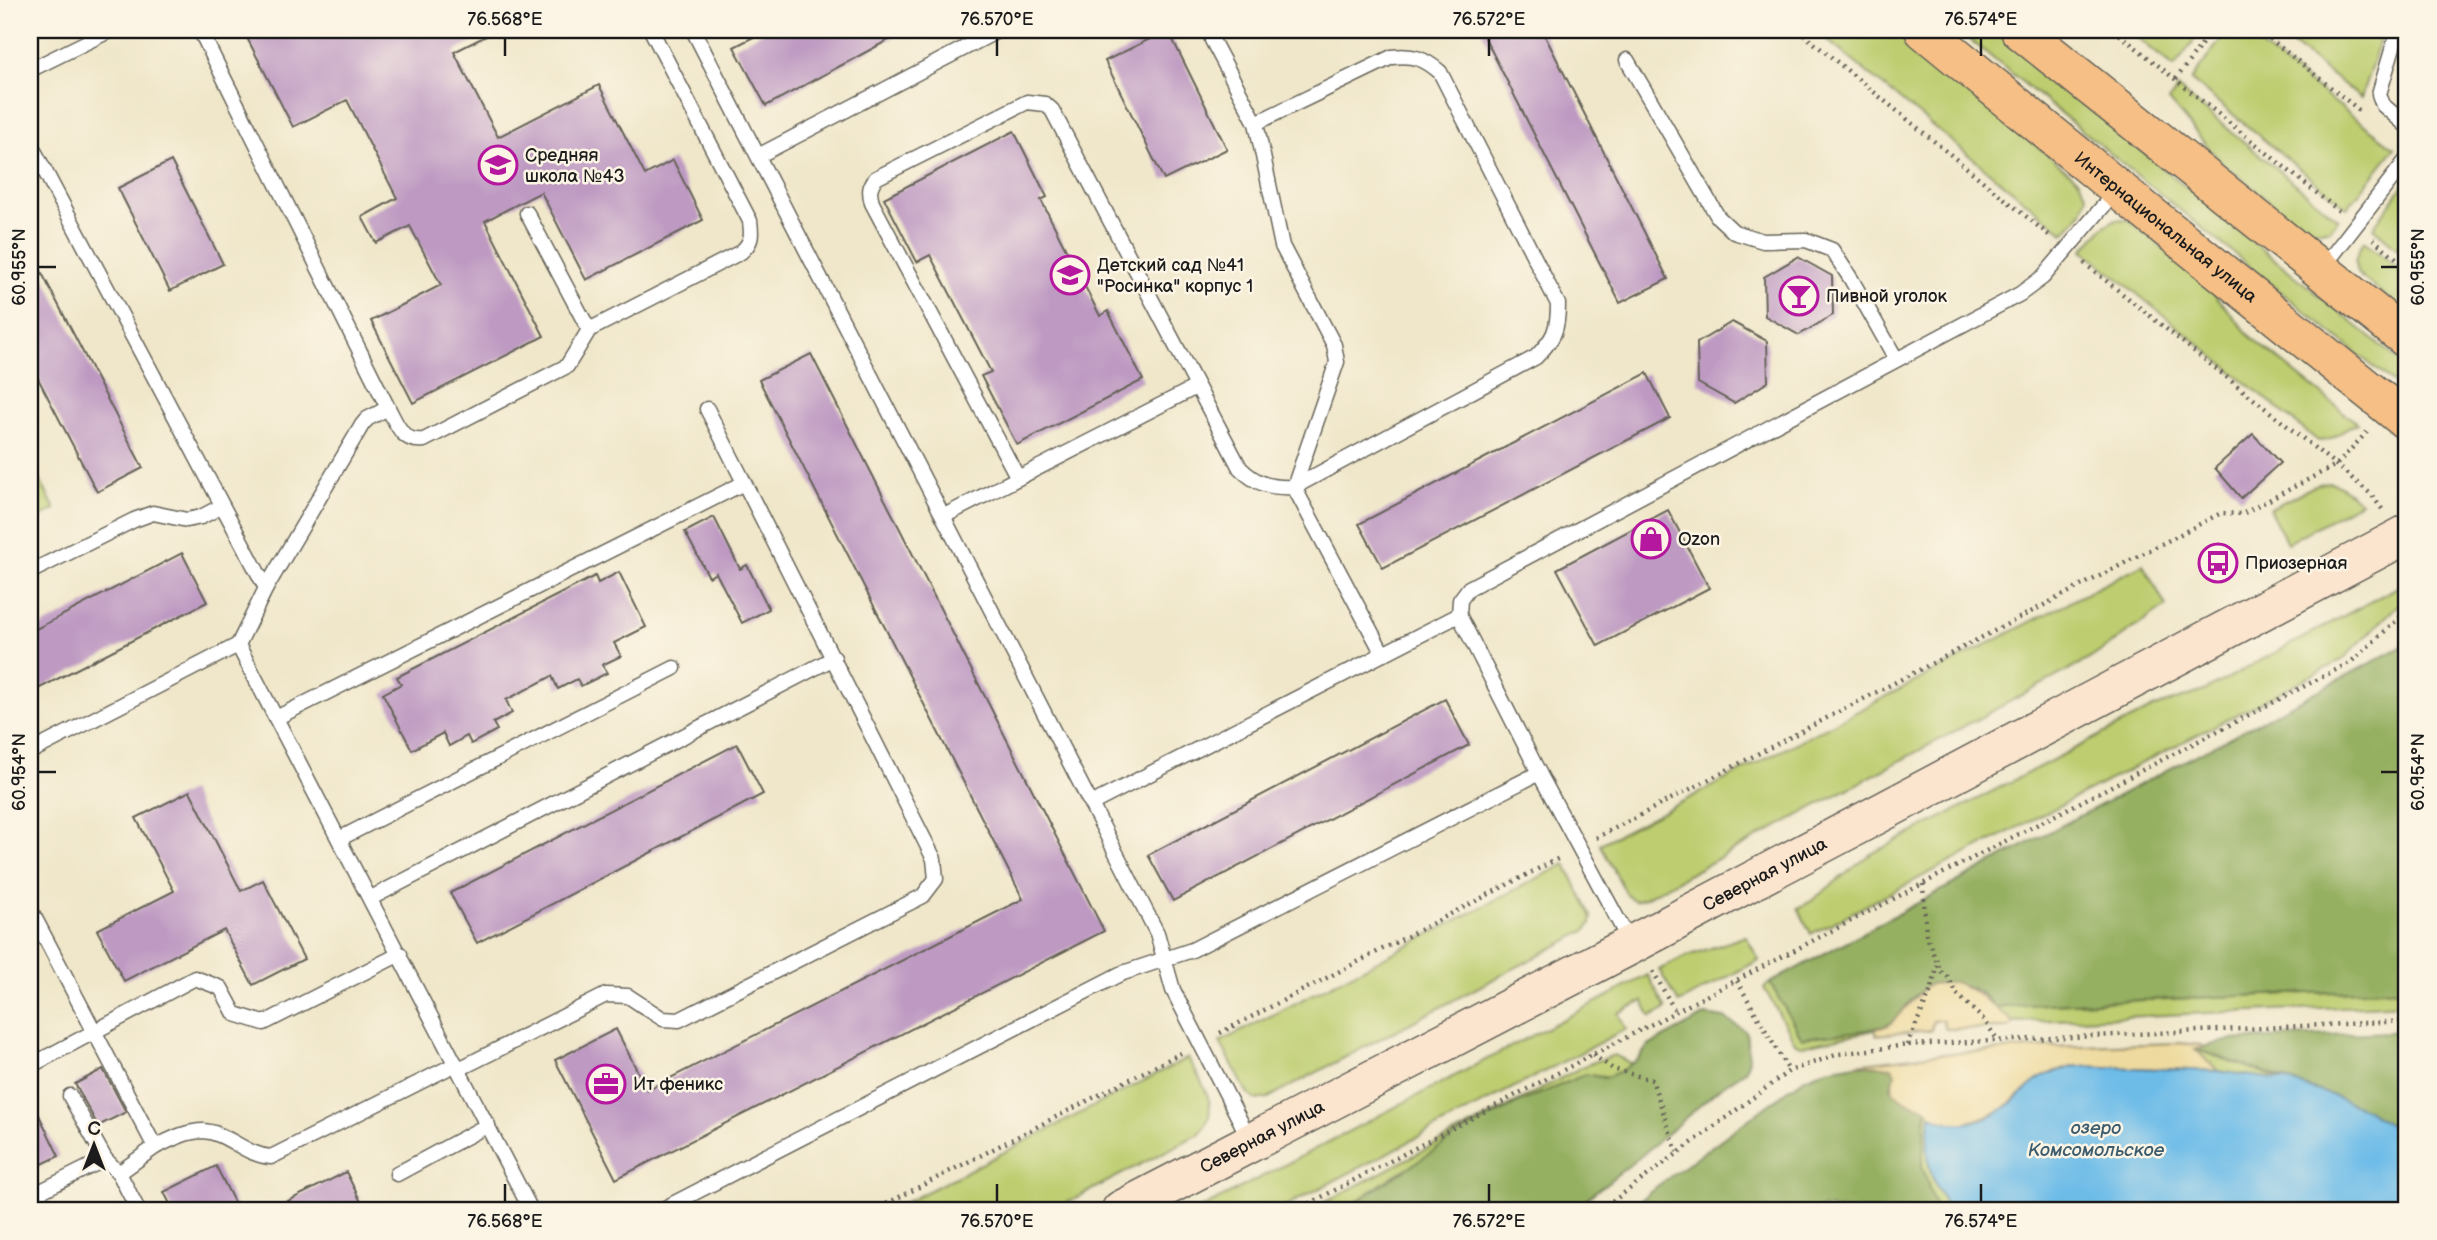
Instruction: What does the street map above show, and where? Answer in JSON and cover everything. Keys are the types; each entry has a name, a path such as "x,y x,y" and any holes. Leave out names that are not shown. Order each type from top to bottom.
{"main road":[{"name":"Интернациональная улица","path":"1924,30 2407,422"},
{"path":"2020,30 2407,339"},
{"name":"Северная улица","path":"1121,1210 1636,942 2405,535"}],"lane":[{"path":"30,70 111,30"},
{"path":"200,30 388,408 402,435 409,440 424,440 567,366 589,330 741,252 749,244 752,235 750,221 651,30"},
{"path":"694,30 1157,933 1173,990 1252,1143"},
{"path":"760,155 999,30"},
{"path":"1213,30 1212,40 1256,123 1282,246 1334,345 1337,362 1294,487 1383,654"},
{"path":"2398,30 2379,94 2383,105 2407,126"},
{"path":"1018,478 872,203 871,184 876,178 1027,102 1045,104 1052,110 1240,468 1261,485 1275,488 1294,487 1536,357 1552,340 1558,323 1558,304 1440,72 1427,61 1408,55 1392,57 1256,123"},
{"path":"1627,60 1718,217 1734,232 1763,241 1806,240 1832,250 1896,359"},
{"path":"30,143 266,588"},
{"path":"2320,271 2407,159"},
{"path":"1636,942 1579,848 1539,773 1460,615 1460,600 1469,588 2035,285 2118,189"},
{"path":"527,212 589,330"},
{"path":"944,516 1196,387"},
{"path":"30,752 238,645 266,588 362,425 388,408"},
{"path":"119,1173 155,1147 184,1134 204,1131 222,1136 256,1156 271,1157 606,995 628,996 663,1019 679,1020 923,896 936,879 934,859 707,409"},
{"path":"275,718 744,483"},
{"path":"30,572 153,513 187,520 201,517 222,506"},
{"path":"1091,804 1460,615"},
{"path":"238,645 531,1210"},
{"path":"371,898 834,658"},
{"path":"340,839 674,668"},
{"path":"663,1210 1120,974 1192,950 1539,773"},
{"path":"30,909 155,1147"},
{"path":"30,1066 195,978 221,988 235,1014 264,1023 400,954"},
{"path":"70,1096 105,1159 119,1173 138,1210"},
{"path":"397,1174 488,1125"},
{"path":"33,1195 105,1159"}],"path":[{"path":"1798,30 2371,494 2405,535"},
{"path":"2114,30 2407,267"},
{"path":"2176,79 2213,30"},
{"path":"2259,30 2367,116"},
{"path":"874,1210 1201,1044 2221,513 2242,514 2336,465"},
{"path":"1297,1210 2351,662 2407,611"},
{"path":"1923,884 1926,934 1938,964 1956,993 1975,1009 1998,1041"},
{"path":"1636,942 1676,1013"},
{"path":"1907,1045 1932,988 1938,964"},
{"path":"1737,981 1789,1071"},
{"path":"1601,1210 1789,1071 1839,1054 1907,1045 2407,1021"},
{"path":"1592,1055 1613,1069 1652,1080 1677,1153"}],"green space":[{"path":"1815,30 1894,30 2079,180 2087,196 2082,212 2064,233"},
{"path":"1958,30 1993,30 2407,367 2407,394"},
{"path":"2128,30 2202,30 2174,67"},
{"path":"2228,30 2239,30 2395,148 2347,208 2191,80"},
{"path":"2383,30 2361,98 2278,33"},
{"path":"2178,88 2338,219 2330,230 2306,230 2221,162 2169,101"},
{"path":"2407,180 2407,257 2373,228"},
{"path":"2115,219 2129,220 2201,279 2251,337 2357,423 2328,440 2318,441 2083,250"},
{"path":"2364,241 2407,276 2407,313 2358,274 2355,261"},
{"path":"30,461 55,509 30,523"},
{"path":"2330,482 2339,485 2361,502 2287,543 2269,509 2318,484"},
{"path":"2143,564 2166,606 2091,658 1645,898 1635,901 1627,895 1600,844"},
{"path":"2407,582 2407,596 2342,660 1811,934 1798,908 1810,902 1871,854 2155,707 2204,691"},
{"path":"2407,644 2407,989 1996,1008 1978,992 1947,983 1925,989 1915,996 1889,1024 1861,1031 1802,1038 1770,983"},
{"path":"1565,864 1592,917 1591,924 1585,931 1268,1098 1256,1100 1248,1094 1220,1042"},
{"path":"1746,936 1759,960 1679,1003 1659,970 1682,958"},
{"path":"1648,975 1666,1009 1651,1017 1643,1001 1618,1013 1626,1029 1278,1210 1198,1210"},
{"path":"1770,983 1802,1038 1889,1025 1800,1046 1796,1044 1764,988"},
{"path":"2407,989 2407,1004 2013,1022 2000,1015 1996,1008 2022,1005"},
{"path":"1706,1015 1724,1018 1746,1031 1749,1059 1745,1071 1720,1088 1641,1156 1572,1210 1344,1210 1459,1134 1518,1103 1586,1074 1604,1078 1621,1071 1638,1059 1648,1046"},
{"path":"2407,1031 2407,1136 2334,1096 2195,1049 2231,1040"},
{"path":"2195,1049 2287,1081 2218,1071"},
{"path":"1614,1055 1632,1064 1610,1076 1585,1074 1394,1175 1344,1210 1310,1210 1586,1065"},
{"path":"1188,1058 1204,1086 1210,1106 1206,1125 1199,1134 1053,1210 891,1210"},
{"path":"1856,1064 1892,1067 1895,1074 1891,1087 1894,1092 1906,1101 1926,1108 1922,1166 1936,1210 1640,1210 1639,1202 1656,1187 1805,1078 1827,1069"},
{"path":"1926,1108 1931,1115 1929,1162 1946,1210 1936,1210 1922,1166"}],"sand":[{"path":"1954,982 1978,994 2013,1024 2007,1028 1946,1029 1943,1020 1933,1021 1931,1030 1876,1035 1876,1029 1889,1025 1925,987"},
{"path":"2178,1043 2201,1045 2202,1048 2195,1049 2218,1071 2078,1066 2055,1071 2039,1079 2002,1110 1961,1125 1939,1121 1926,1108 1899,1097 1892,1089 1895,1074 1892,1067 1856,1064 1929,1055 2048,1047"}],"water":[{"name":"озеро Комсомольское","path":"2078,1066 2218,1071 2287,1081 2365,1109 2407,1136 2407,1210 1946,1210 1929,1162 1931,1115 1951,1123 1983,1119 2012,1103 2041,1078"}],"building":[{"path":"243,30 498,30 454,52 498,137 599,85 645,175 673,160 703,220 586,280 541,192 485,221 544,336 413,403 371,321 441,285 410,226 376,243 362,217 397,198 347,100 293,127"},
{"path":"767,30 907,30 766,106 734,47"},
{"path":"1168,30 1227,149 1164,180 1105,61"},
{"path":"1481,30 1542,30 1668,279 1620,303"},
{"path":"1014,131 1047,197 1041,200 1100,316 1108,311 1143,380 1017,445 981,376 991,372 930,255 917,262 884,198"},
{"path":"171,161 223,264 170,291 118,188"},
{"path":"30,250 143,468 97,492 30,363"},
{"name":"Пивной уголок","path":"1798,257 1832,276 1833,315 1799,335 1765,316 1764,277"},
{"path":"1732,322 1767,341 1768,382 1734,403 1698,383 1697,343"},
{"path":"811,354 1104,931 616,1179 555,1060 616,1029 647,1090 1023,899 759,380"},
{"path":"1647,373 1670,418 1383,568 1359,524"},
{"path":"2253,434 2280,463 2241,498 2215,468"},
{"path":"1668,510 1709,588 1598,646 1557,569"},
{"path":"714,517 740,569 747,565 769,609 742,623 716,573 709,577 685,532"},
{"path":"182,553 207,602 30,693 30,632"},
{"path":"619,572 646,627 614,643 621,656 602,665 607,673 581,686 577,679 558,689 552,676 506,700 512,713 493,723 497,730 471,744 467,736 449,746 443,733 412,750 383,694 401,684 397,677 595,576 598,583"},
{"path":"1445,699 1469,745 1173,901 1148,855"},
{"path":"737,744 763,794 477,943 450,893"},
{"path":"190,791 241,891 263,880 304,959 253,985 224,930 124,981 97,930 174,891 136,818"},
{"path":"103,1069 126,1112 98,1126 75,1084"},
{"path":"30,1097 59,1156 30,1170"},
{"path":"216,1166 238,1210 173,1210 164,1192"},
{"path":"346,1172 365,1210 270,1210"}],"place":[{"name":"Средняя школа №43","path":"498,165"},
{"name":"Детский сад №41 \"Росинка\" корпус 1","path":"1070,275"},
{"name":"Пивной уголок","path":"1799,296"},
{"name":"Ozon","path":"1651,539"},
{"name":"Приозерная","path":"2218,563"},
{"name":"Ит феникс","path":"606,1084"}]}
